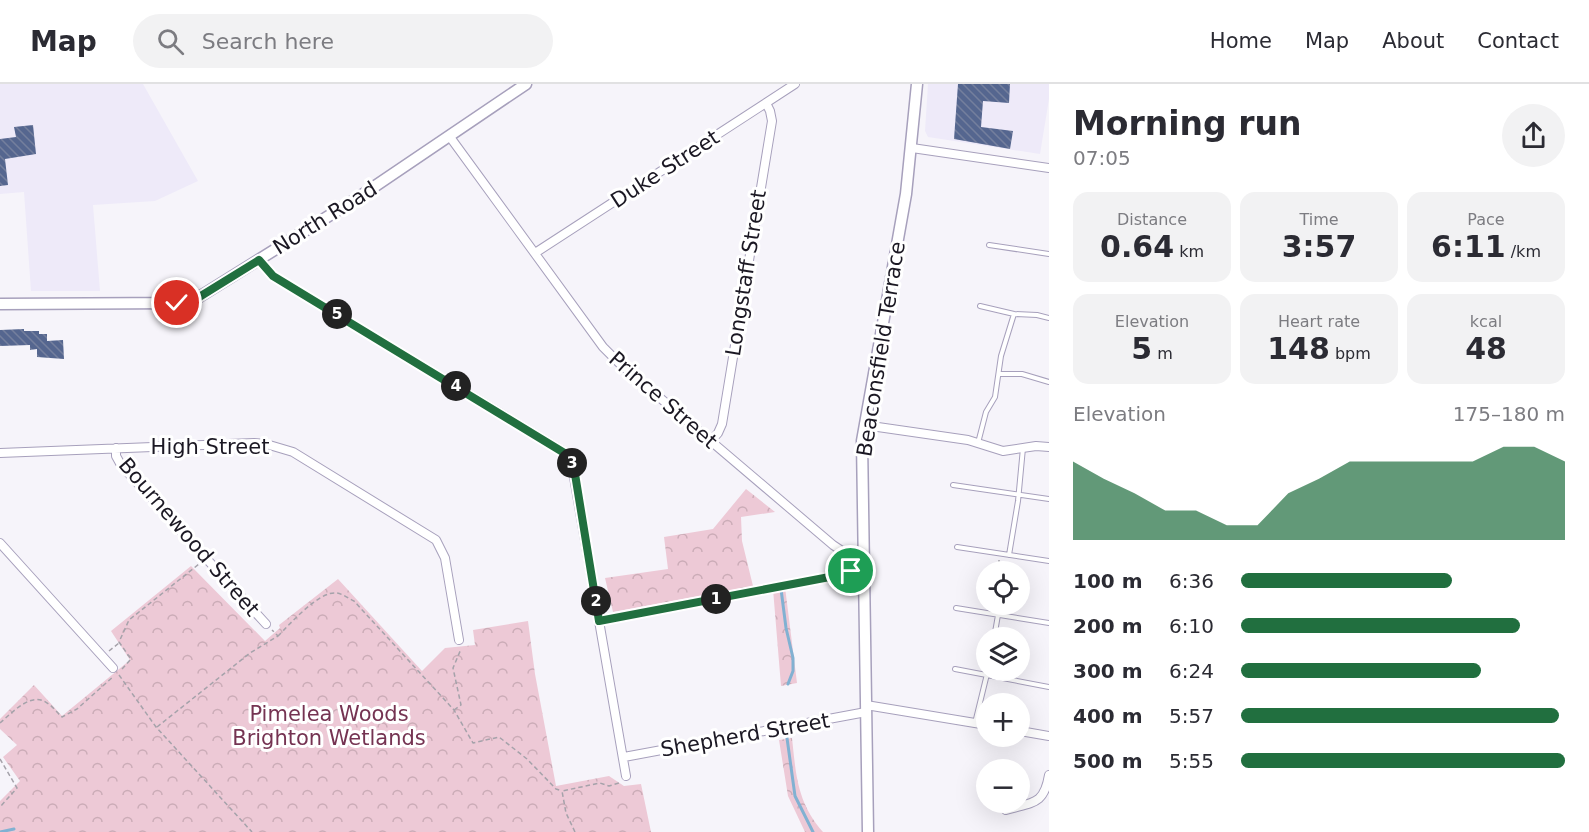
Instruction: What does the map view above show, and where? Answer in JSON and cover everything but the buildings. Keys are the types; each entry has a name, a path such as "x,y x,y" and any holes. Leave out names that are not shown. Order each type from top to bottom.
{"main road":[{"name":"North Road","path":"0,304 184,303 202,296 450,137 526,84"},
{"name":"Beaconsfield Terrace","path":"868,832 862,458 864,425 906,194 917,84"}],"street":[{"name":"Duke Street","path":"535,253 795,84"},
{"name":"Longstaff Street","path":"710,442 722,424 772,116 766,103"},
{"name":"Prince Street","path":"450,137 611,355 632,376 840,551 864,588"},
{"path":"912,148 1049,168"},
{"path":"259,260 273,276 566,454 574,468 626,776"},
{"path":"864,425 978,444 1003,451 1023,447 1049,447"},
{"name":"High Street","path":"0,453 254,443 267,444 292,452 436,540 445,558 459,640"},
{"name":"Bournewood Street","path":"116,448 116,456 121,465 266,624"},
{"path":"0,543 113,668"},
{"path":"840,551 863,555"},
{"path":"599,621 840,575 851,570"},
{"name":"Shepherd Street","path":"624,757 866,709 975,723"},
{"path":"1030,733 1049,736"},
{"path":"1030,802 1044,795 1049,775"}],"lane":[{"path":"989,245 1049,254"},
{"path":"980,306 1014,314 1049,318"},
{"path":"978,444 986,412 995,397 1001,356 1014,314"},
{"path":"999,374 1023,375 1049,382"},
{"path":"1009,555 1023,447"},
{"path":"953,485 1049,499"},
{"path":"957,547 1049,561"},
{"path":"956,608 976,611"},
{"path":"996,627 998,615 1049,623"},
{"path":"955,669 976,672"},
{"path":"975,723 985,681"},
{"path":"1022,681 1049,687"}],"path":[{"path":"999,554 999,561"},
{"path":"156,727 173,716 250,653 278,636 302,612 326,594 337,593 354,601 454,710 473,743 499,737 527,759 556,789 562,791 600,783 615,785 626,776"},
{"path":"266,624 278,636"},
{"path":"454,710 462,705 453,668 461,650 459,640"},
{"path":"102,656 119,642"},
{"path":"113,668 156,727 252,832"},
{"path":"0,759 16,788 0,807"},
{"path":"562,791 564,806 575,832"}],"shaded area":[{"path":"0,84 143,84 198,181 155,201 93,205 100,291 31,291 24,192 0,194"},
{"path":"928,84 1049,84 1049,99 1040,154 928,137 925,131"}],"green space":[{"path":"746,489 775,512 741,517 742,541 753,586 613,612 605,578 668,569 664,537 713,529"},
{"name":"Pimelea Woods Brighton Wetlands","path":"191,566 265,641 280,628 279,625 338,579 422,671 445,648 475,645 473,630 528,621 535,674 556,786 609,776 624,786 641,784 651,832 0,832 0,801 20,781 3,757 17,745 0,729 0,719 34,685 62,716 130,660 111,631"},
{"path":"785,587 797,683 781,686 773,589"},
{"path":"792,738 799,788 814,821 823,832 805,832 788,796 779,740"}],"waterway":[{"path":"781,589 793,658 793,671 788,684"},
{"path":"787,738 795,796 813,832"},
{"path":"0,832 14,829"}],"route":[{"path":"177,303 196,299 259,260 273,276 561,450 571,460 574,468 599,621 851,571"}]}
